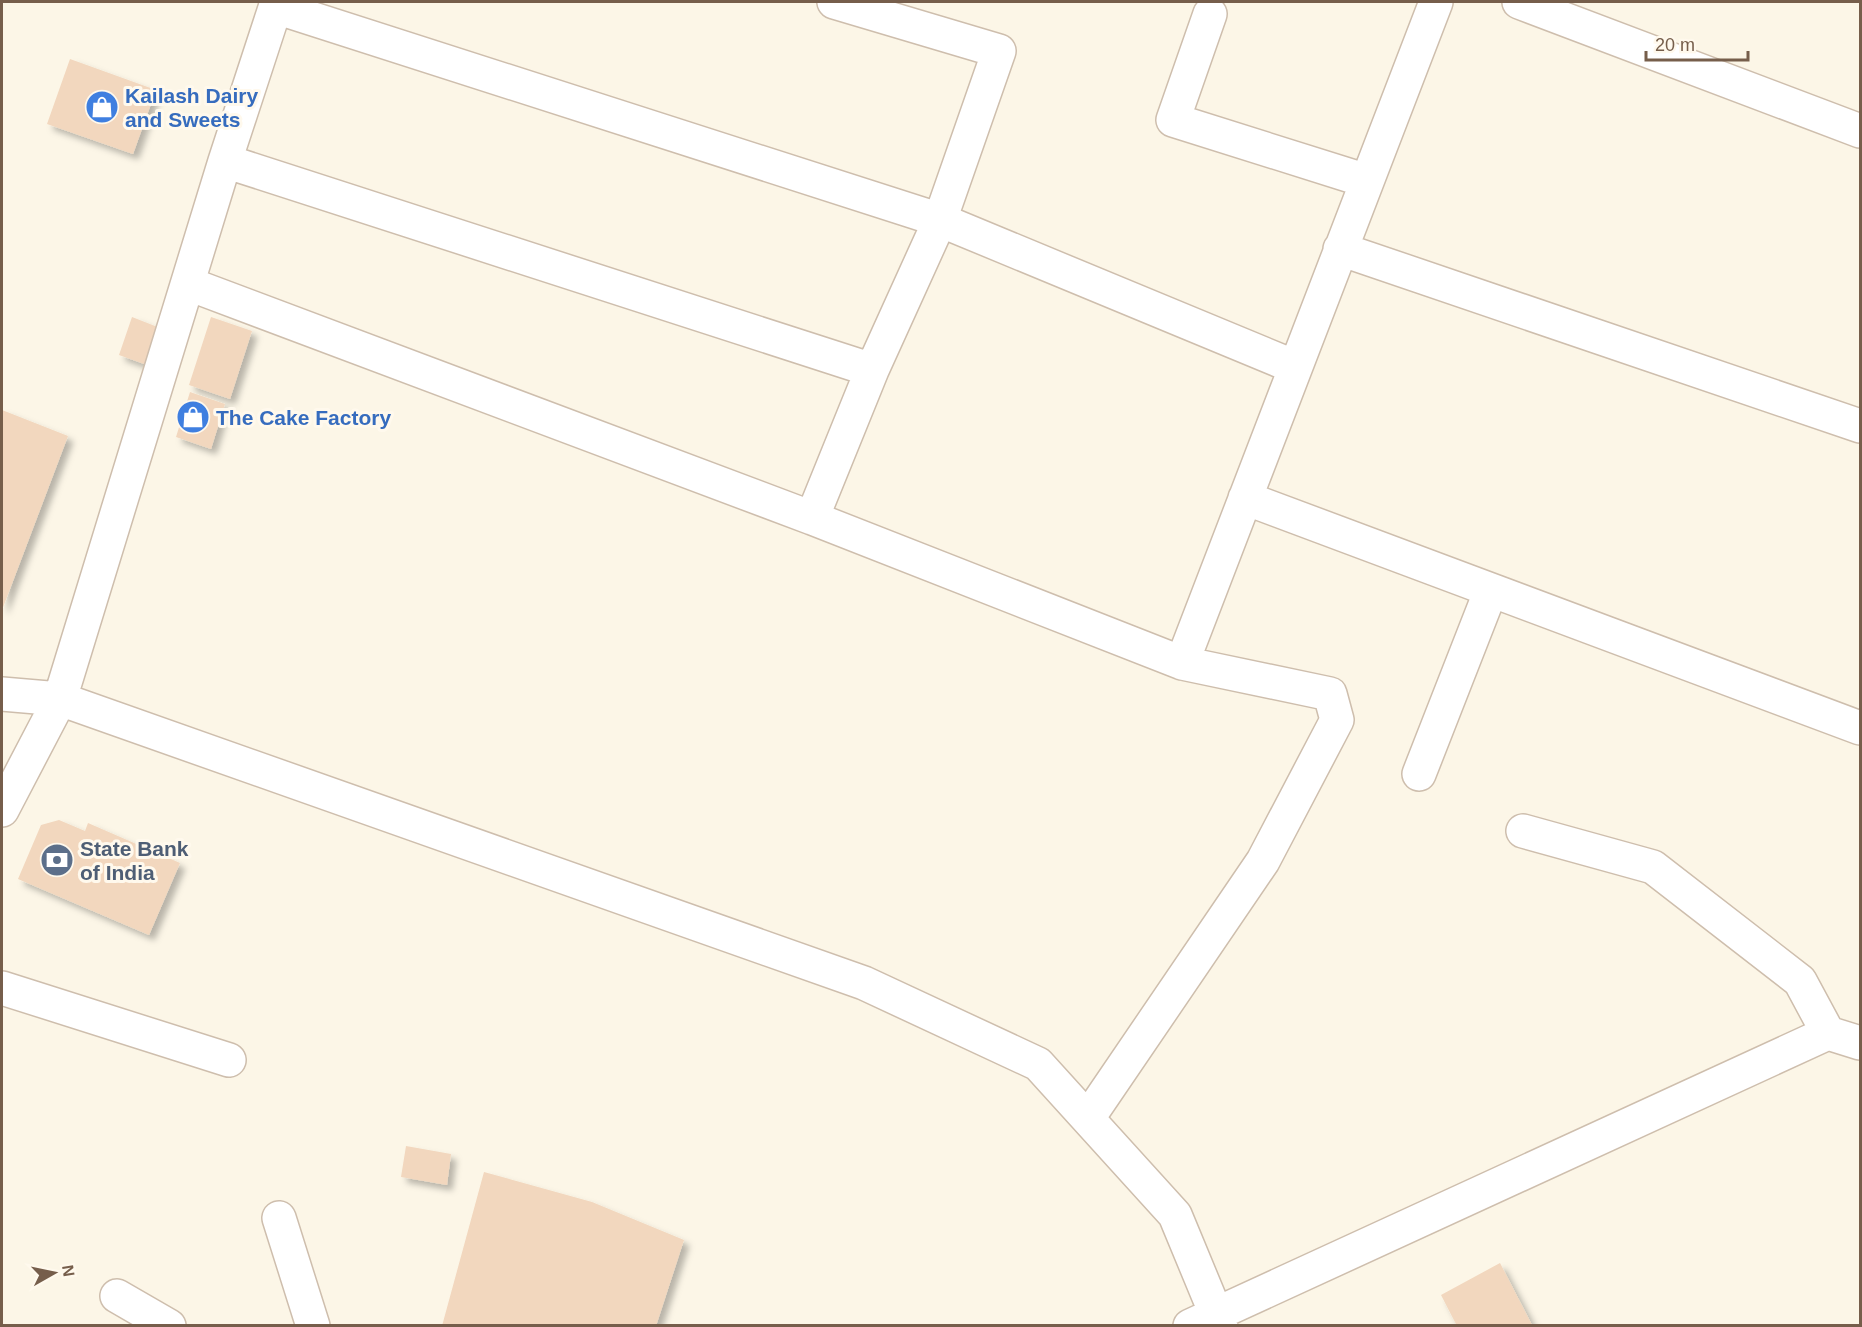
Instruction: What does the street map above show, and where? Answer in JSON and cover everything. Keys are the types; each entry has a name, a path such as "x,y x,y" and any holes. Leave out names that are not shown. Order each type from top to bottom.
{"street":[{"path":"812,518 872,370 940,220 999,51 834,2"},
{"path":"1182,663 1436,2"},
{"path":"1519,2 1860,131"},
{"path":"2,810 60,699 225,161 276,4 940,220 1295,367"},
{"path":"1210,14 1173,120 1367,181"},
{"path":"225,161 872,370"},
{"path":"1340,249 1860,426"},
{"path":"189,284 812,518 1182,663 1330,693 1338,720 1263,861 1088,1118"},
{"path":"1245,498 1860,728"},
{"path":"1419,774 1491,590"},
{"path":"2,694 60,699 864,983 1038,1064 1175,1215 1209,1322 1828,1033 1860,1043"},
{"path":"1523,831 1653,867 1800,981 1828,1033"},
{"path":"2,988 229,1060"},
{"path":"279,1218 312,1326"},
{"path":"117,1296 170,1326"}],"building":[{"name":"Kailash Dairy and Sweets","path":"70,59 156,90 133,154 47,124"},
{"path":"132,317 160,328 147,365 119,355"},
{"path":"211,317 252,331 230,399 189,385"},
{"path":"190,392 225,404 211,449 176,437"},
{"path":"2,410 68,436 2,610"},
{"path":"59,820 85,831 88,823 180,863 149,935 18,879 41,825"},
{"path":"406,1146 451,1154 447,1185 401,1177"},
{"path":"484,1172 592,1202 684,1240 656,1326 442,1326"},
{"path":"1500,1263 1532,1325 1457,1326 1441,1295"}],"place":[{"name":"Kailash Dairy and Sweets","path":"102,107"},
{"name":"The Cake Factory","path":"193,417"},
{"name":"State Bank of India","path":"57,860"}]}
